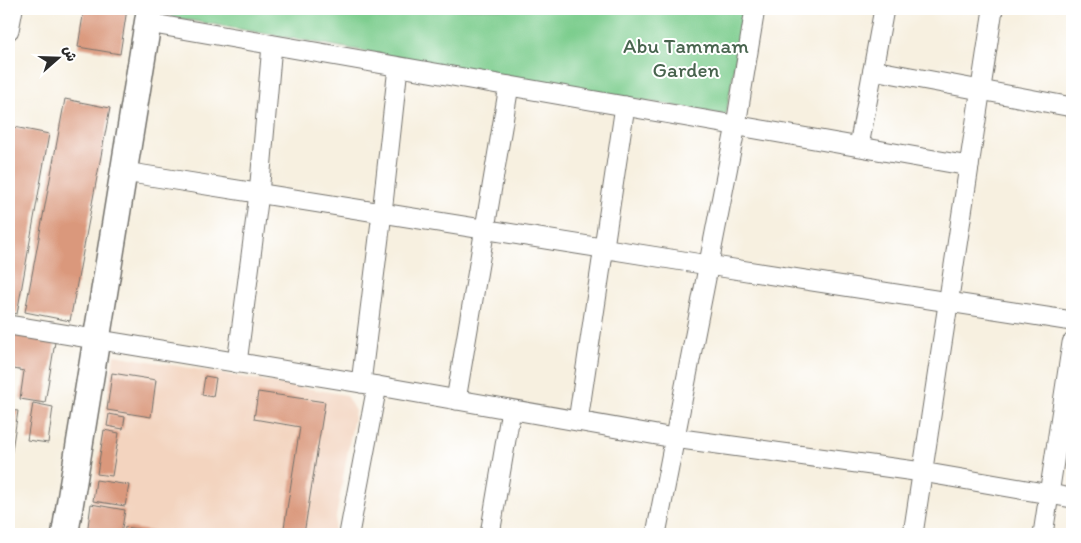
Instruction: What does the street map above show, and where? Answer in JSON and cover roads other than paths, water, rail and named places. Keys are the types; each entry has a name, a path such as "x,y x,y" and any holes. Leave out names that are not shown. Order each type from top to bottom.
{"street":[{"path":"9,30 12,9"},
{"path":"656,534 736,125 755,9"},
{"path":"859,146 884,9"},
{"path":"913,534 993,9"},
{"path":"65,534 149,16 272,45 969,166"},
{"path":"237,363 258,194 272,45"},
{"path":"348,534 369,384 382,213 398,67"},
{"path":"873,70 1072,107"},
{"path":"456,400 509,86"},
{"path":"578,422 625,106"},
{"path":"125,172 604,249 1072,321"},
{"path":"9,325 369,384 674,438 922,472 1072,498"},
{"path":"1043,534 1072,343"},
{"path":"490,534 511,410"}],"park label":[{"name":"Abu Tammam Garden","path":"686,58"}]}
